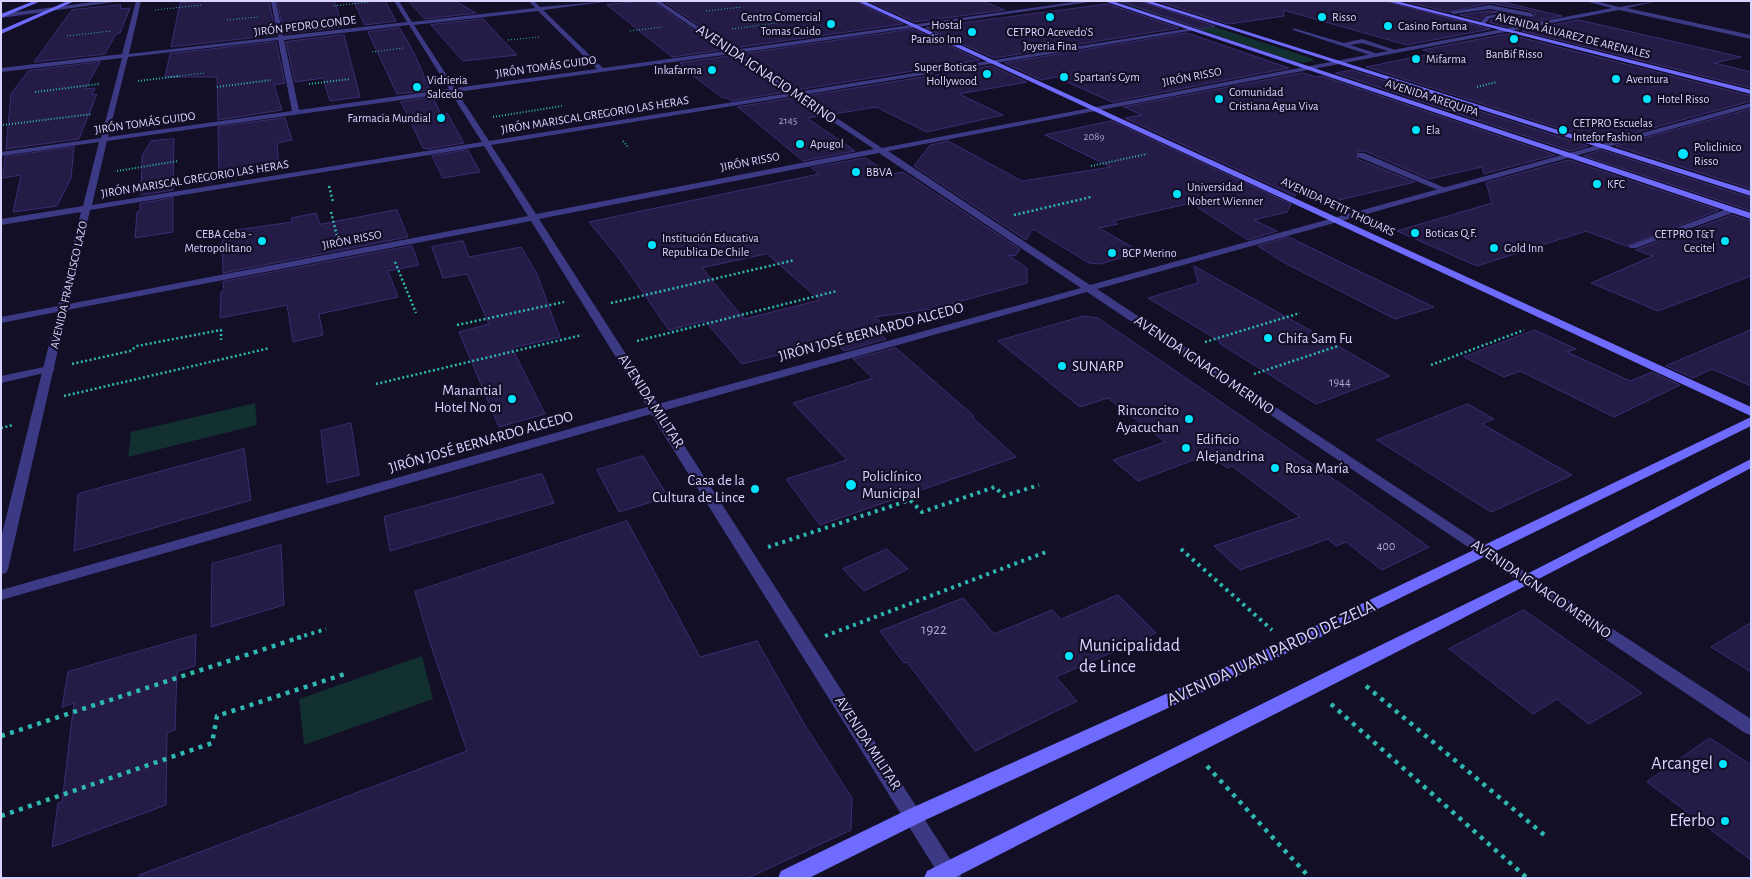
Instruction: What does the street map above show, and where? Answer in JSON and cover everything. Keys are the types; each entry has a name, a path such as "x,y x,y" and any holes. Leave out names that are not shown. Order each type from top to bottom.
{"main road":[{"path":"1,16 39,1"},
{"path":"1,23 4,31 73,1"},
{"name":"AVENIDA PETIT THOUARS","path":"859,1 1751,412"},
{"name":"AVENIDA AREQUIPA","path":"1106,1 1751,216"},
{"name":"AVENIDA AREQUIPA","path":"1144,1 1751,194"},
{"name":"AVENIDA ÁLVAREZ DE ARENALES","path":"1389,1 1751,92"},
{"name":"AVENIDA JUAN PARDO DE ZELA","path":"788,878 914,816 1290,645 1485,552 1751,421"},
{"path":"945,875 1312,686 1528,580 1751,463"}],"street":[{"path":"1,16 119,1"},
{"name":"AVENIDA FRANCISCO LAZO","path":"1,570 87,208 139,1"},
{"path":"272,1 296,113"},
{"name":"AVENIDA MILITAR","path":"396,1 485,144 616,346 914,816 945,875"},
{"path":"531,1 604,71"},
{"name":"JIRÓN PEDRO CONDE","path":"1,70 280,40 610,1"},
{"name":"AVENIDA IGNACIO MERINO","path":"656,1 1751,728"},
{"name":"JIRÓN TOMÁS GUIDO","path":"1,154 734,53 1094,1"},
{"path":"1587,1 1751,37"},
{"name":"JIRÓN RISSO","path":"1,320 1656,1"},
{"path":"1453,12 1490,7 1531,15"},
{"path":"1432,12 1471,13"},
{"path":"1482,24 1488,17 1500,16"},
{"name":"JIRÓN MARISCAL GREGORIO LAS HERAS","path":"1,222 1192,30"},
{"path":"1294,30 1376,54"},
{"path":"1341,44 1362,41 1395,51"},
{"name":"JIRÓN JOSÉ BERNARDO ALCEDO","path":"1,595 655,408 1751,106"},
{"path":"1360,155 1446,190"},
{"path":"1418,184 1437,192"},
{"path":"1633,246 1732,210"},
{"path":"1,380 49,369"}],"path":[{"path":"334,6 378,1"},
{"path":"136,12 202,5"},
{"path":"676,14 742,6"},
{"path":"226,20 275,15"},
{"path":"703,32 783,22"},
{"path":"67,36 132,29"},
{"path":"508,40 566,34"},
{"path":"372,52 424,46"},
{"path":"35,92 204,73"},
{"path":"217,87 288,78"},
{"path":"291,87 350,79"},
{"path":"471,120 562,106"},
{"path":"3,125 112,111"},
{"path":"1091,166 1179,148"},
{"path":"96,174 178,161"},
{"path":"987,221 1091,197"},
{"path":"331,212 341,254"},
{"path":"389,245 416,313"},
{"path":"591,308 795,260"},
{"path":"616,346 837,291"},
{"path":"457,325 584,297"},
{"path":"1180,349 1300,313"},
{"path":"1431,365 1551,319"},
{"path":"49,369 130,351 136,346 221,330 221,340"},
{"path":"376,384 604,330"},
{"path":"1230,382 1338,346"},
{"path":"41,401 270,348"},
{"path":"748,554 910,500 922,512 995,487 1004,496 1039,485"},
{"path":"1181,549 1290,645"},
{"path":"805,644 1046,552"},
{"path":"1,736 326,629"},
{"path":"1346,669 1548,838"},
{"path":"1,816 212,743 217,716 348,673"},
{"path":"1312,686 1526,878"},
{"path":"1191,748 1310,878"}],"green space":[{"path":"1134,1 1311,58 1314,61 1303,63 1293,61 1119,2"},
{"path":"255,403 257,425 128,457 131,432"},
{"path":"422,656 433,699 304,745 299,699"}],"building":[{"path":"202,1 269,1 276,35 171,47 180,3"},
{"path":"278,1 335,1 342,27 284,34"},
{"path":"354,1 385,1 396,21 365,25"},
{"path":"409,1 455,1 476,13 425,19"},
{"path":"652,1 722,50 672,57 607,5"},
{"path":"664,1 855,1 903,24 733,48"},
{"path":"869,1 982,1 1005,10 915,22"},
{"path":"1140,1 1215,26 1201,29 1122,2"},
{"path":"1157,1 1385,1 1491,29 1407,45 1283,10 1284,16 1229,24"},
{"path":"1405,1 1499,1 1562,16 1505,27 1489,22 1503,18 1502,13 1531,19 1536,14 1531,11 1490,3 1448,12"},
{"path":"1108,4 1179,28 994,58 926,28"},
{"path":"121,5 120,9 130,8 120,33 116,34 105,54 34,62 72,10"},
{"path":"1490,11 1498,12 1486,14 1480,20 1460,15"},
{"path":"483,19 517,55 463,61 431,25"},
{"path":"1579,20 1741,57 1714,63 1751,72 1751,88 1522,31"},
{"path":"400,28 415,55 430,90 397,94 368,32"},
{"path":"914,29 980,60 797,90 743,54"},
{"path":"1187,33 1289,68 1112,102 1056,77 1041,80 1005,63"},
{"path":"1507,34 1751,96 1751,101 1602,142 1366,67 1434,53 1423,50"},
{"path":"344,35 360,97 330,101 323,78 295,82 286,42"},
{"path":"276,42 285,83 274,85 282,110 218,120 217,77 165,77 170,54"},
{"path":"731,56 785,92 731,101 723,98 680,66 683,65 680,63"},
{"path":"100,62 85,89 95,88 92,95 97,94 79,139 6,149 11,94 28,71"},
{"path":"992,66 1027,82 959,94 1003,115 927,132 876,107 834,114 807,96"},
{"path":"1352,70 1588,146 1570,151 1336,73"},
{"path":"1303,73 1316,77 1322,76 1555,155 1484,174 1482,167 1429,179 1365,151 1358,151 1357,159 1415,182 1331,202 1299,187 1295,196 1125,118 1142,115 1124,107"},
{"path":"433,97 441,115 447,113 464,143 428,149 423,148 401,102"},
{"path":"794,98 821,116 807,118 855,151 803,161 738,107"},
{"path":"1751,109 1751,189 1616,146"},
{"path":"285,118 292,140 277,143 279,169 219,179 218,127"},
{"path":"1112,121 1291,204 1287,212 1254,220 1277,231 1248,240 1191,203 1113,221 1118,224 1099,228 1141,252 1100,264 1089,263 1033,229 1026,240 914,166 930,145 948,141 1022,181 1111,167 1045,135"},
{"path":"174,139 173,190 141,195 142,156 151,141"},
{"path":"74,147 71,178 57,206 13,212 21,175 3,178 5,157"},
{"path":"468,150 480,172 443,178 432,156"},
{"path":"1602,150 1751,198 1751,211 1584,156"},
{"path":"865,158 891,174 903,172 1020,249 1015,256 1008,255 1027,268 1027,283 932,309 875,317 886,326 875,329 886,339 844,351 834,341 742,364 705,321 669,330 621,261 589,222 819,174 812,168","holes":["767,254 820,300 744,319 702,268"]},
{"path":"1569,160 1719,210 1626,246 1586,231 1477,266 1397,231 1492,203 1486,183"},
{"path":"173,198 173,232 135,238 137,212 140,211 140,204"},
{"path":"397,210 408,237 223,273 222,232 292,222 291,218 316,213 320,224"},
{"path":"1733,215 1751,221 1751,276 1658,311 1591,283 1653,256 1636,250"},
{"path":"1289,237 1434,307 1395,319 1283,262 1258,246"},
{"path":"463,241 469,257 521,247 537,274 560,337 512,348 545,414 499,427 459,332 489,324 467,274 443,278 432,247"},
{"path":"412,246 419,265 388,271 398,297 319,314 323,335 293,342 287,305 220,318 221,292 224,291 223,282"},
{"path":"1194,266 1390,376 1316,404 1219,343 1221,342 1148,298 1198,283"},
{"path":"1084,316 1098,318 1354,493 1429,547 1382,570 1346,542 1336,546 1328,539 1240,570 1214,546 1300,517 1232,466 1227,468 1209,454 1138,481 1113,460 1165,442 1108,398 1080,407 998,341"},
{"path":"1535,330 1576,349 1567,352 1630,381 1652,372 1680,385 1614,417 1520,371 1504,377 1464,357"},
{"path":"1751,330 1751,386 1712,369 1693,378 1666,366"},
{"path":"896,348 974,416 972,417 1016,457 820,525 786,479 847,460 793,403 873,378 853,359"},
{"path":"1468,404 1494,419 1482,424 1572,475 1491,512 1377,440"},
{"path":"351,423 359,475 327,483 321,431"},
{"path":"244,449 251,500 74,551 78,494"},
{"path":"643,456 668,497 619,512 597,470"},
{"path":"542,474 554,503 390,551 384,517"},
{"path":"627,521 700,657 757,641 803,722 852,798 851,830 748,878 139,878 139,875 467,751 430,643 415,592"},
{"path":"281,545 284,605 211,627 212,564"},
{"path":"887,549 908,569 864,591 843,569"},
{"path":"1118,595 1156,633 1056,677 1077,701 975,751 907,662 904,663 880,631 963,598 994,634 1052,610 1061,619"},
{"path":"1524,610 1642,693 1589,724 1557,699 1533,714 1449,649"},
{"path":"1751,623 1751,672 1711,647"},
{"path":"196,635 195,666 177,671 175,730 167,733 166,805 52,847 58,803 62,802 74,703 62,707 68,672"},
{"name":"Eferbo","path":"1710,738 1751,765 1751,860 1647,782"}],"place":[{"name":"CETPRO Acevedo'S Joyeria Fina","path":"1050,17"},
{"name":"Risso","path":"1322,17"},
{"name":"Centro Comercial Tomas Guido","path":"831,24"},
{"name":"Casino Fortuna","path":"1388,26"},
{"name":"Hostal Paraiso Inn","path":"972,32"},
{"name":"BanBif Risso","path":"1514,39"},
{"name":"Mifarma","path":"1416,59"},
{"name":"Inkafarma","path":"712,70"},
{"name":"Super Boticas Hollywood","path":"987,74"},
{"name":"Spartan's Gym","path":"1064,77"},
{"name":"Aventura","path":"1616,79"},
{"name":"Vidrieria Salcedo","path":"417,87"},
{"name":"Comunidad Cristiana Agua Viva","path":"1219,99"},
{"name":"Hotel Risso","path":"1647,99"},
{"name":"Farmacia Mundial","path":"441,118"},
{"name":"Ela","path":"1416,130"},
{"name":"CETPRO Escuelas Intefor Fashion","path":"1563,130"},
{"name":"Apugol","path":"800,144"},
{"name":"Policlinico Risso","path":"1683,154"},
{"name":"BBVA","path":"856,172"},
{"name":"KFC","path":"1597,184"},
{"name":"Universidad Nobert Wienner","path":"1177,194"},
{"name":"Boticas Q.F.","path":"1415,233"},
{"name":"CEBA Ceba - Metropolitano","path":"262,241"},
{"name":"CETPRO T&T Cecitel","path":"1725,241"},
{"name":"Institución Educativa Republica De Chile","path":"652,245"},
{"name":"Gold Inn","path":"1494,248"},
{"name":"BCP Merino","path":"1112,253"},
{"name":"Chifa Sam Fu","path":"1268,338"},
{"name":"SUNARP","path":"1062,366"},
{"name":"Manantial Hotel No 01","path":"512,399"},
{"name":"Rinconcito Ayacuchan","path":"1189,419"},
{"name":"Edificio Alejandrina","path":"1186,448"},
{"name":"Rosa María","path":"1275,468"},
{"name":"Policlínico Municipal","path":"851,485"},
{"name":"Casa de la Cultura de Lince","path":"755,489"},
{"name":"Municipalidad de Lince","path":"1069,656"},
{"name":"Arcangel","path":"1723,764"},
{"name":"Eferbo","path":"1725,821"}]}
